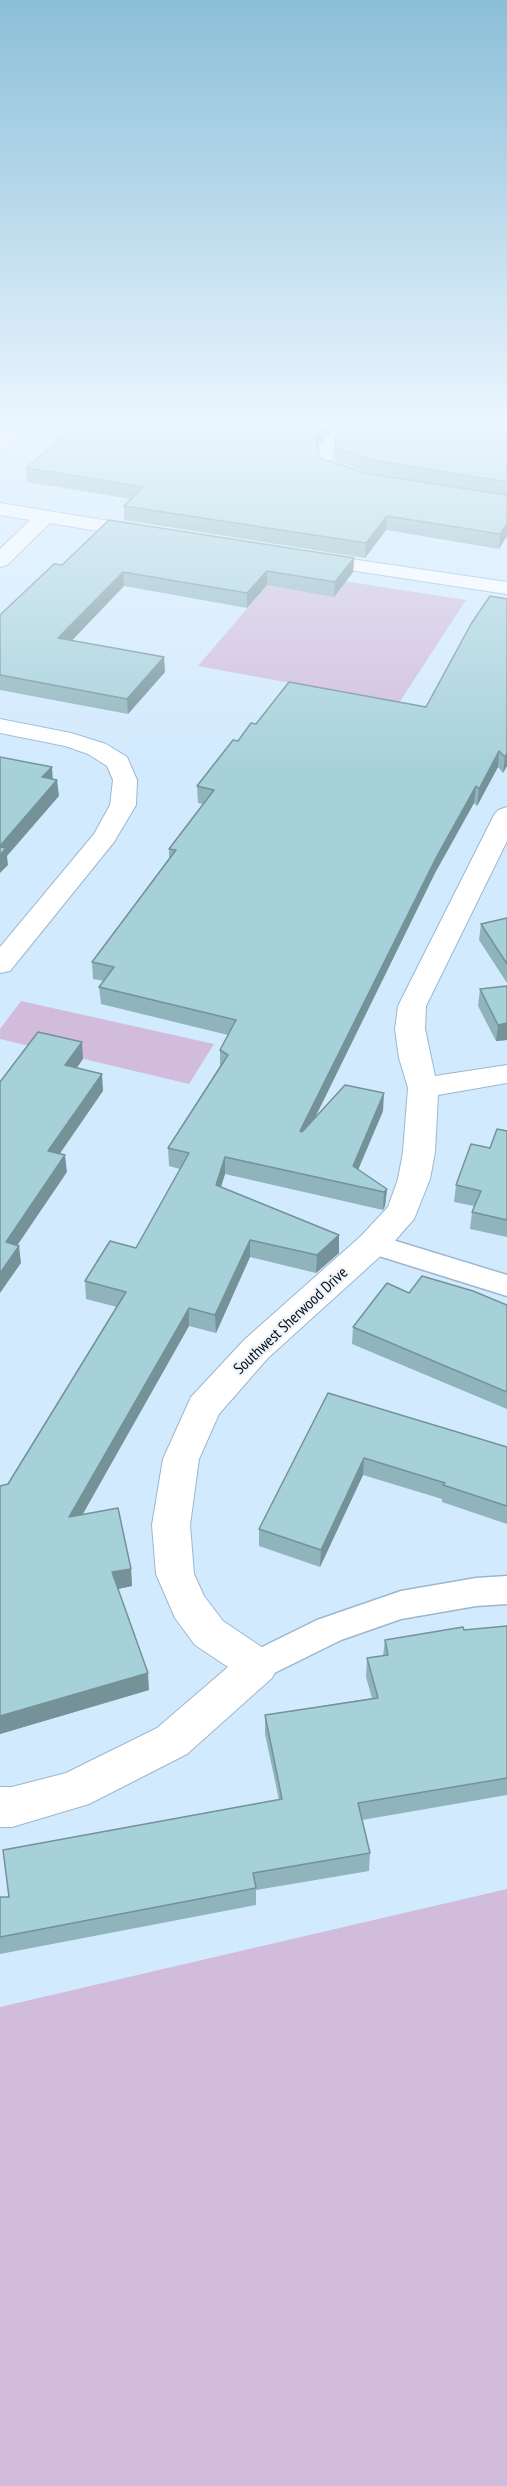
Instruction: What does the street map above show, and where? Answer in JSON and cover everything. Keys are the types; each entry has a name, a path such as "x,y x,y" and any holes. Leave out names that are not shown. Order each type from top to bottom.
{"street":[{"path":"0,561 23,539"},
{"path":"289,556 507,588"},
{"path":"0,726 71,740 98,749 118,762 125,780 123,805 105,837 0,964"},
{"name":"Southwest Sherwood Drive","path":"258,1666 209,1633 189,1606 175,1574 171,1525 181,1460 204,1407 211,1399 256,1349 374,1244 403,1210 414,1179 419,1152 423,1088 412,1048 410,1029 412,1006 507,815"},
{"path":"423,1088 507,1074"},
{"path":"0,1807 12,1807 74,1790 172,1741 258,1666"}],"lane":[{"path":"374,1244 507,1286"},
{"path":"258,1666 329,1630 401,1605 476,1592 507,1590"}],"shaded area":[{"path":"279,571 466,600 399,703 198,666"},
{"path":"21,1001 214,1044 189,1084 0,1039 0,1029"},
{"path":"507,1889 507,2486 0,2486 0,2007"}],"building":[{"path":"89,539 232,539 354,558 335,582 267,571 247,593 123,572 58,638 164,657 127,699 0,675 0,615 54,564 62,565"},
{"path":"340,539 369,539 366,543"},
{"path":"490,596 507,599 507,753 505,757 499,751 479,789 476,786 437,856 300,1131 302,1132 345,1085 384,1093 353,1166 387,1189 384,1192 225,1157 216,1185 339,1235 317,1255 250,1240 215,1315 189,1308 69,1517 118,1508 131,1569 112,1572 148,1673 0,1716 0,1486 8,1484 126,1292 85,1281 110,1241 136,1248 189,1153 168,1148 228,1055 220,1050 236,1020 99,987 114,967 92,962 176,850 169,849 214,790 197,786 233,740 238,741 251,723 256,724 289,682 426,707 471,624"},
{"path":"0,757 52,767 42,777 57,780 0,846"},
{"path":"0,847 6,848 0,855"},
{"path":"507,918 507,964 481,924"},
{"path":"507,986 507,1023 498,1025 480,989"},
{"path":"38,1032 82,1042 65,1065 102,1074 48,1151 65,1155 6,1242 19,1246 0,1273 0,1082"},
{"path":"497,1129 507,1131 507,1220 472,1212 481,1191 456,1185 471,1144 490,1148"},
{"path":"422,1276 473,1291 507,1305 507,1392 353,1327 387,1283 409,1293"},
{"path":"328,1393 507,1447 507,1506 443,1485 445,1483 364,1458 321,1550 259,1529"},
{"path":"507,1626 507,1778 358,1803 370,1853 253,1873 256,1888 0,1937 0,1897 9,1897 3,1850 282,1799 265,1715 378,1698 367,1658 388,1655 385,1640 463,1627 464,1630"}]}
